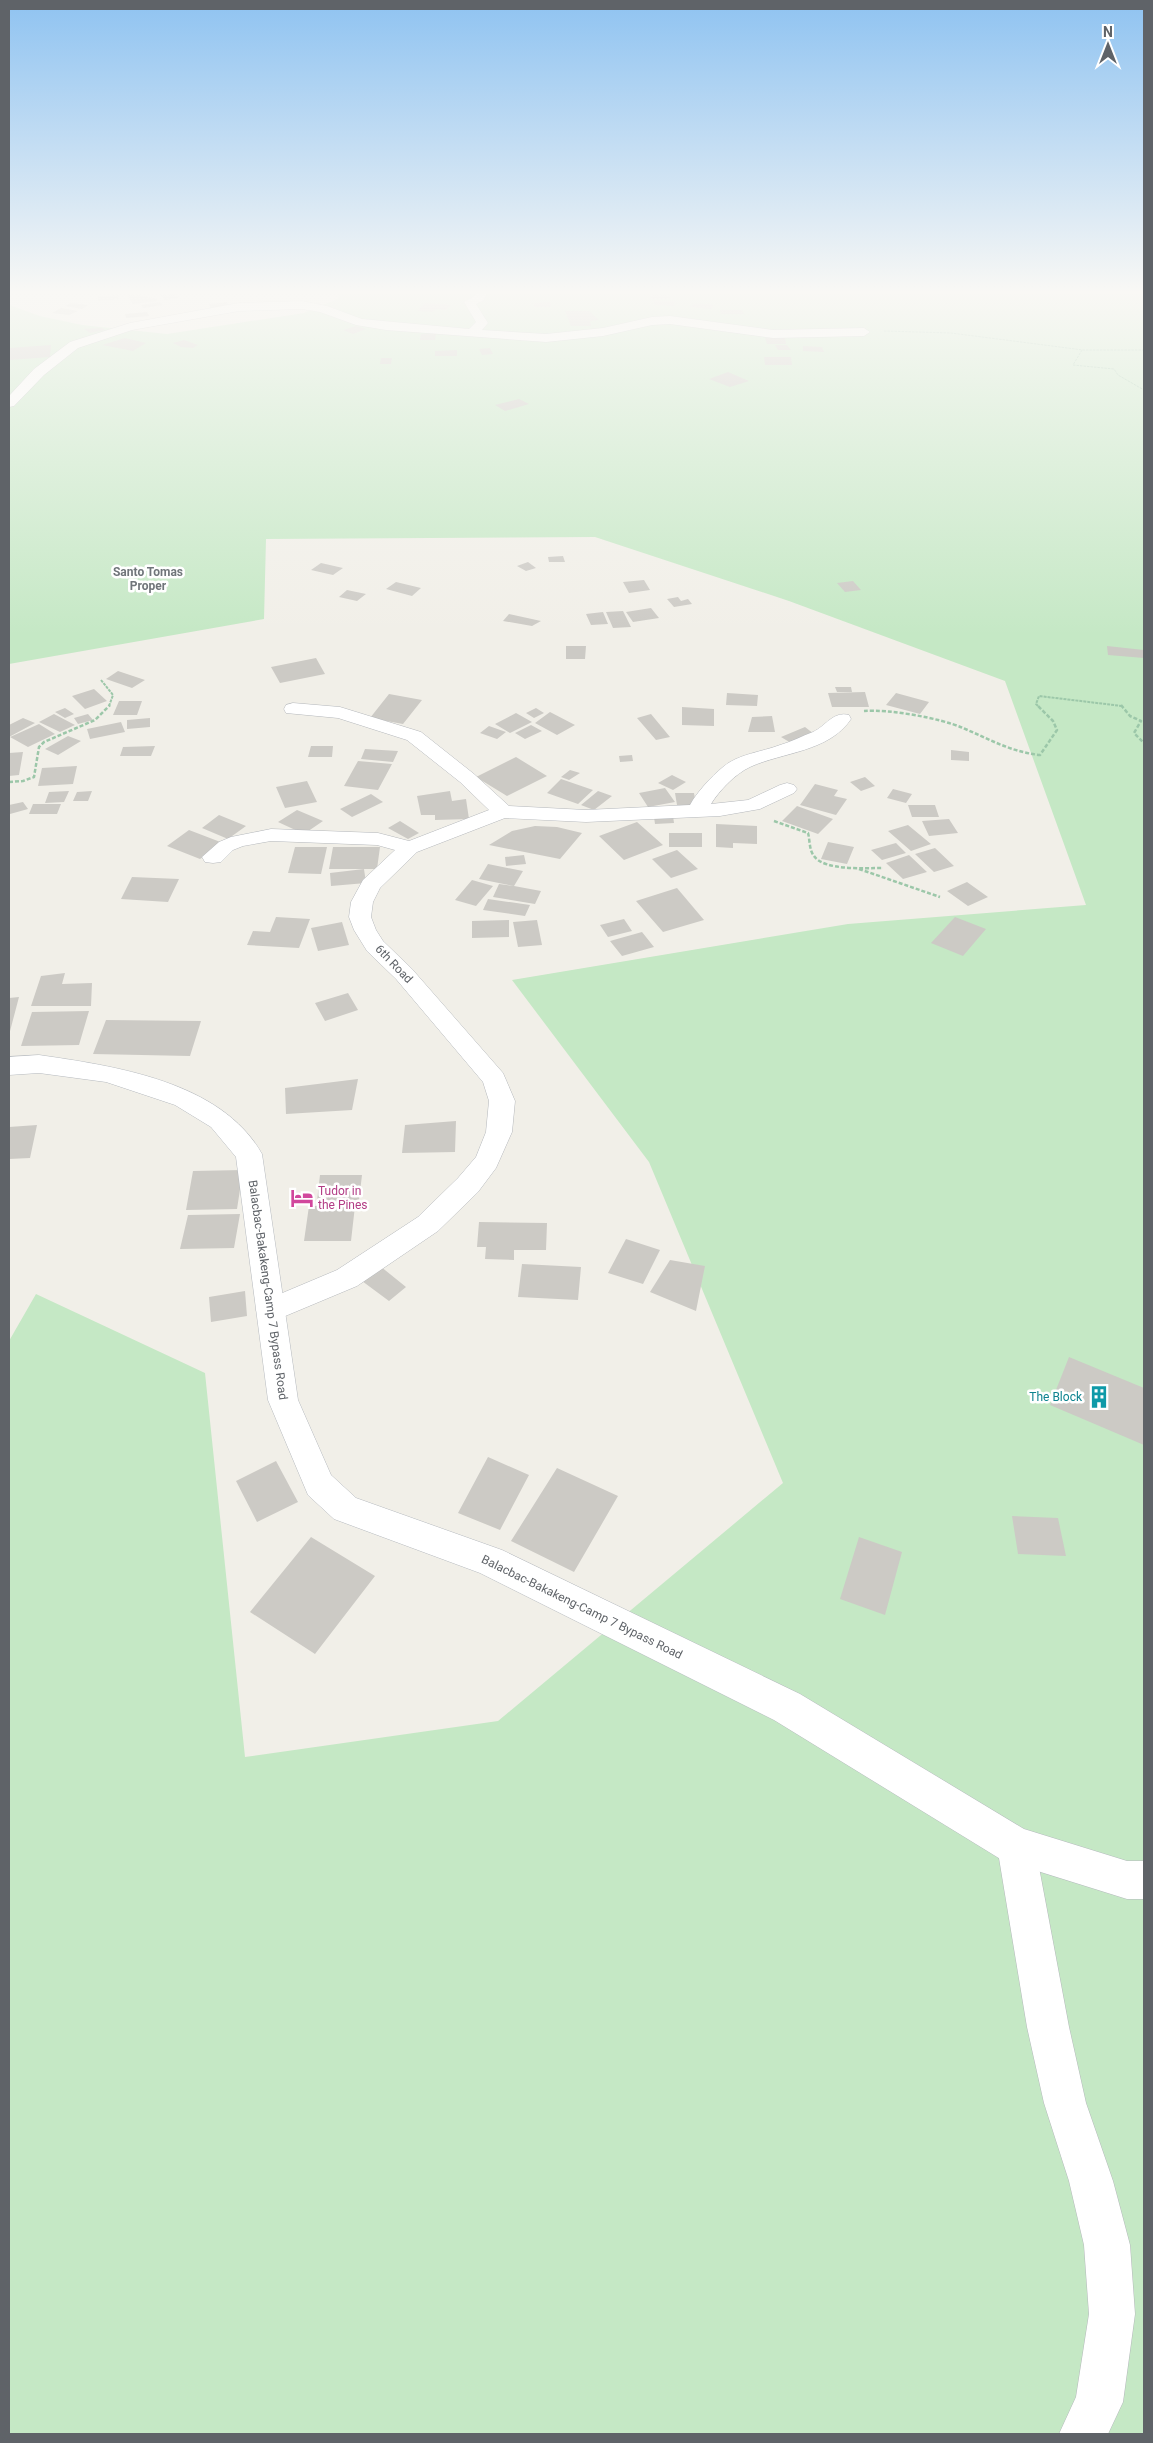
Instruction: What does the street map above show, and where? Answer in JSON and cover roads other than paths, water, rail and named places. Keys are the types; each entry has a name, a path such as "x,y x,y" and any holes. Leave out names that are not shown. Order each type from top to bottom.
{"street":[{"path":"293,709 340,713 414,736 423,741 467,778 503,812"},
{"path":"709,810 702,800 730,771 743,762 789,749 829,732 842,719"},
{"name":"6th Road","path":"270,1310 347,1278 428,1224 478,1173 487,1161 500,1132 502,1101 494,1078 404,974 375,946 365,930 360,917 362,902 371,885 410,848 503,812 586,816 709,810 753,805 787,789"},
{"path":"213,857 226,846 238,841 272,835 371,838 394,841 410,848"},
{"name":"Balacbac-Bakakeng-Camp 7 Bypass Road","path":"9,1066 39,1064 108,1074 184,1099 220,1120 249,1154 283,1400 319,1485 345,1509 490,1561 787,1707 1016,1846 1127,1880 1144,1880"},
{"path":"1016,1846 1048,2027 1065,2103 1091,2181 1107,2245 1112,2314 1099,2402 1083,2434"}],"place":[{"name":"Tudor in the Pines","path":"302,1198"},
{"name":"The Block","path":"1099,1397"}],"district":[{"name":"Santo Tomas Proper","path":"148,579"}]}
